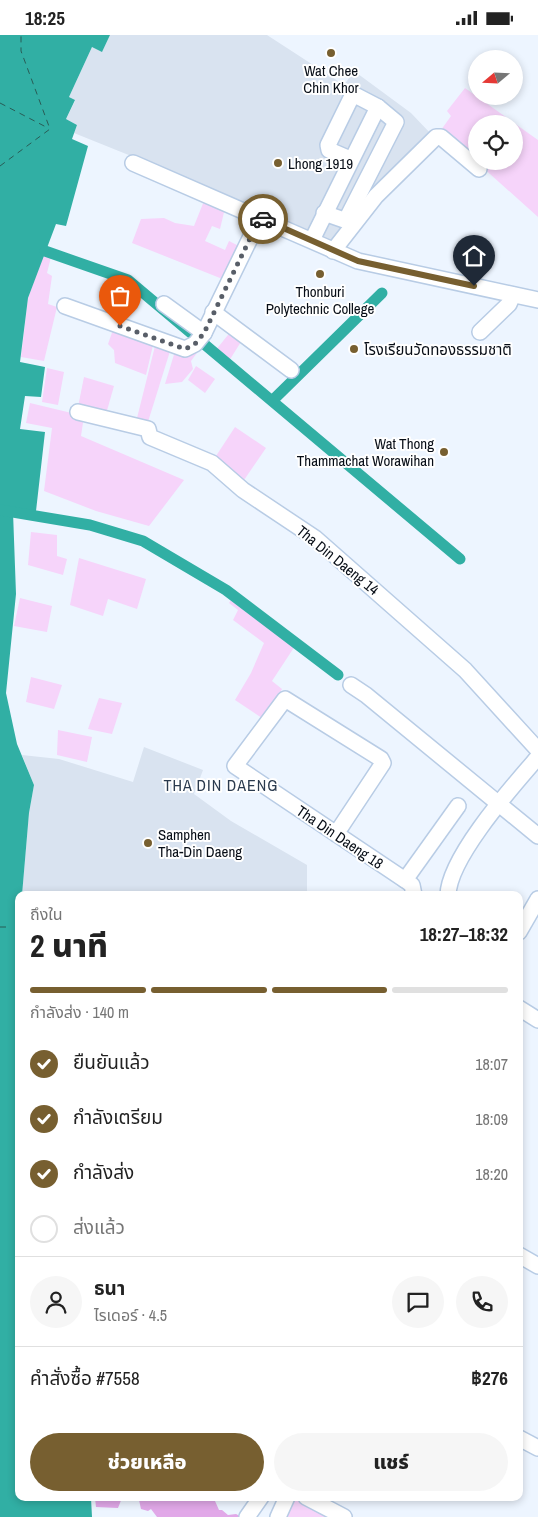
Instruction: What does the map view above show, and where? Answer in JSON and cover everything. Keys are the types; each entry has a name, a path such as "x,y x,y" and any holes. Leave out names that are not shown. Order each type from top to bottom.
{"street":[{"path":"324,213 344,220 347,219 394,126 394,119 378,107 353,93 328,145 329,150 350,159"},
{"path":"312,240 350,159 378,107"},
{"path":"333,251 376,196 436,137 441,137 468,160"},
{"path":"133,163 358,261 538,300"},
{"path":"65,306 185,349 199,339 260,218"},
{"path":"480,333 509,304 513,295"},
{"path":"164,304 199,339"},
{"path":"213,311 291,371"},
{"name":"Tha Din Daeng 14","path":"78,412 148,429 150,437 212,463 243,490 315,538 464,670 538,750"},
{"path":"351,685 366,695 538,836"},
{"name":"Tha Din Daeng 18","path":"336,834 382,766 381,759 285,699 235,767 405,881 413,887 414,891"},
{"path":"449,891 453,874 483,823 538,757"},
{"path":"405,881 458,807"},
{"path":"525,925 538,899"},
{"path":"523,1011 538,1020"},
{"path":"523,1257 538,1266"},
{"path":"523,1440 538,1448"},
{"path":"247,1517 258,1501"},
{"path":"278,1517 285,1501"},
{"path":"314,1501 344,1517"}],"shaded area":[{"path":"0,35 110,35 102,52 92,47 69,97 75,100 66,119 77,125 72,139 88,146 66,226 56,224 28,298 20,362 45,367 41,397 25,396 20,429 45,432 36,511 13,512 16,594 6,693 17,744 34,785 29,813 22,891 15,891 15,1501 91,1501 92,1517 0,1517"},
{"name":"Lhong 1919","path":"110,35 267,35 344,85 354,71 411,113 432,135 333,244 218,191 74,133 77,125 66,119 75,101 69,97 92,47 102,51"},
{"path":"465,88 468,90 468,105 489,105 503,115 468,115 468,154 441,130 451,116 447,111"},
{"path":"523,129 538,140 538,217 486,170 523,170"},
{"path":"204,201 225,208 220,229 212,226 205,241 225,250 229,241 241,247 225,280 132,243 141,219 164,218 175,223 194,226"},
{"path":"45,251 52,253 47,273 52,276 48,304 57,307 44,361 21,357 28,298"},
{"path":"114,327 154,341 146,375 115,363 114,350 108,344"},
{"path":"232,330 244,337 229,361 215,351"},
{"path":"156,342 171,348 147,425 136,422"},
{"path":"202,346 191,361 193,369 182,382 165,384 176,348"},
{"path":"196,366 215,379 205,393 188,380"},
{"path":"47,368 64,372 58,405 42,402"},
{"path":"84,377 114,386 106,414 78,407"},
{"path":"30,403 84,416 81,436 184,480 149,526 96,511 44,491 52,428 26,423"},
{"path":"235,427 266,448 242,483 214,459"},
{"path":"31,532 57,535 57,556 67,559 63,575 28,565"},
{"path":"79,558 146,579 137,609 108,599 103,616 70,605"},
{"path":"233,597 295,646 272,681 282,689 265,720 235,700 251,673 264,643 233,620 238,610 229,603"},
{"path":"20,598 52,606 47,632 14,626"},
{"path":"31,677 62,685 54,709 26,702"},
{"path":"99,698 122,703 112,734 88,729"},
{"path":"58,730 92,737 87,762 57,755"},
{"name":"Samphen Tha-Din Daeng","path":"144,747 203,770 194,794 231,821 307,865 307,891 22,891 29,813 34,785 22,755 59,759 133,782"},
{"path":"95,1501 121,1501 118,1508 96,1507"},
{"path":"139,1501 215,1501 219,1510 228,1515 236,1514 242,1517 157,1517 151,1509 148,1511 141,1509"},
{"path":"286,1501 309,1501 341,1517 279,1517"}],"waterway":[{"path":"45,251 128,280 460,559"},
{"path":"273,400 382,293"},
{"path":"0,510 90,525 143,541 226,590 338,675"}],"ferry route":[{"path":"0,166 50,129 21,51 21,35"},
{"path":"0,103 48,128"},
{"path":"0,927 7,927"}],"way so far":[{"path":"120,326 185,349 190,348 204,333 213,311 260,218 263,219"}],"place":[{"name":"Wat Chee Chin Khor","path":"331,53"},
{"name":"Lhong 1919","path":"278,163"},
{"name":"Thonburi Polytechnic College","path":"320,274"},
{"name":"โรงเรียนวัดทองธรรมชาติ","path":"354,349"},
{"name":"Wat Thong Thammachat Worawihan","path":"444,452"},
{"name":"Samphen Tha-Din Daeng","path":"148,843"}],"district":[{"name":"THA DIN DAENG","path":"221,785"}],"route":[{"path":"263,219 358,261 474,286"}]}
